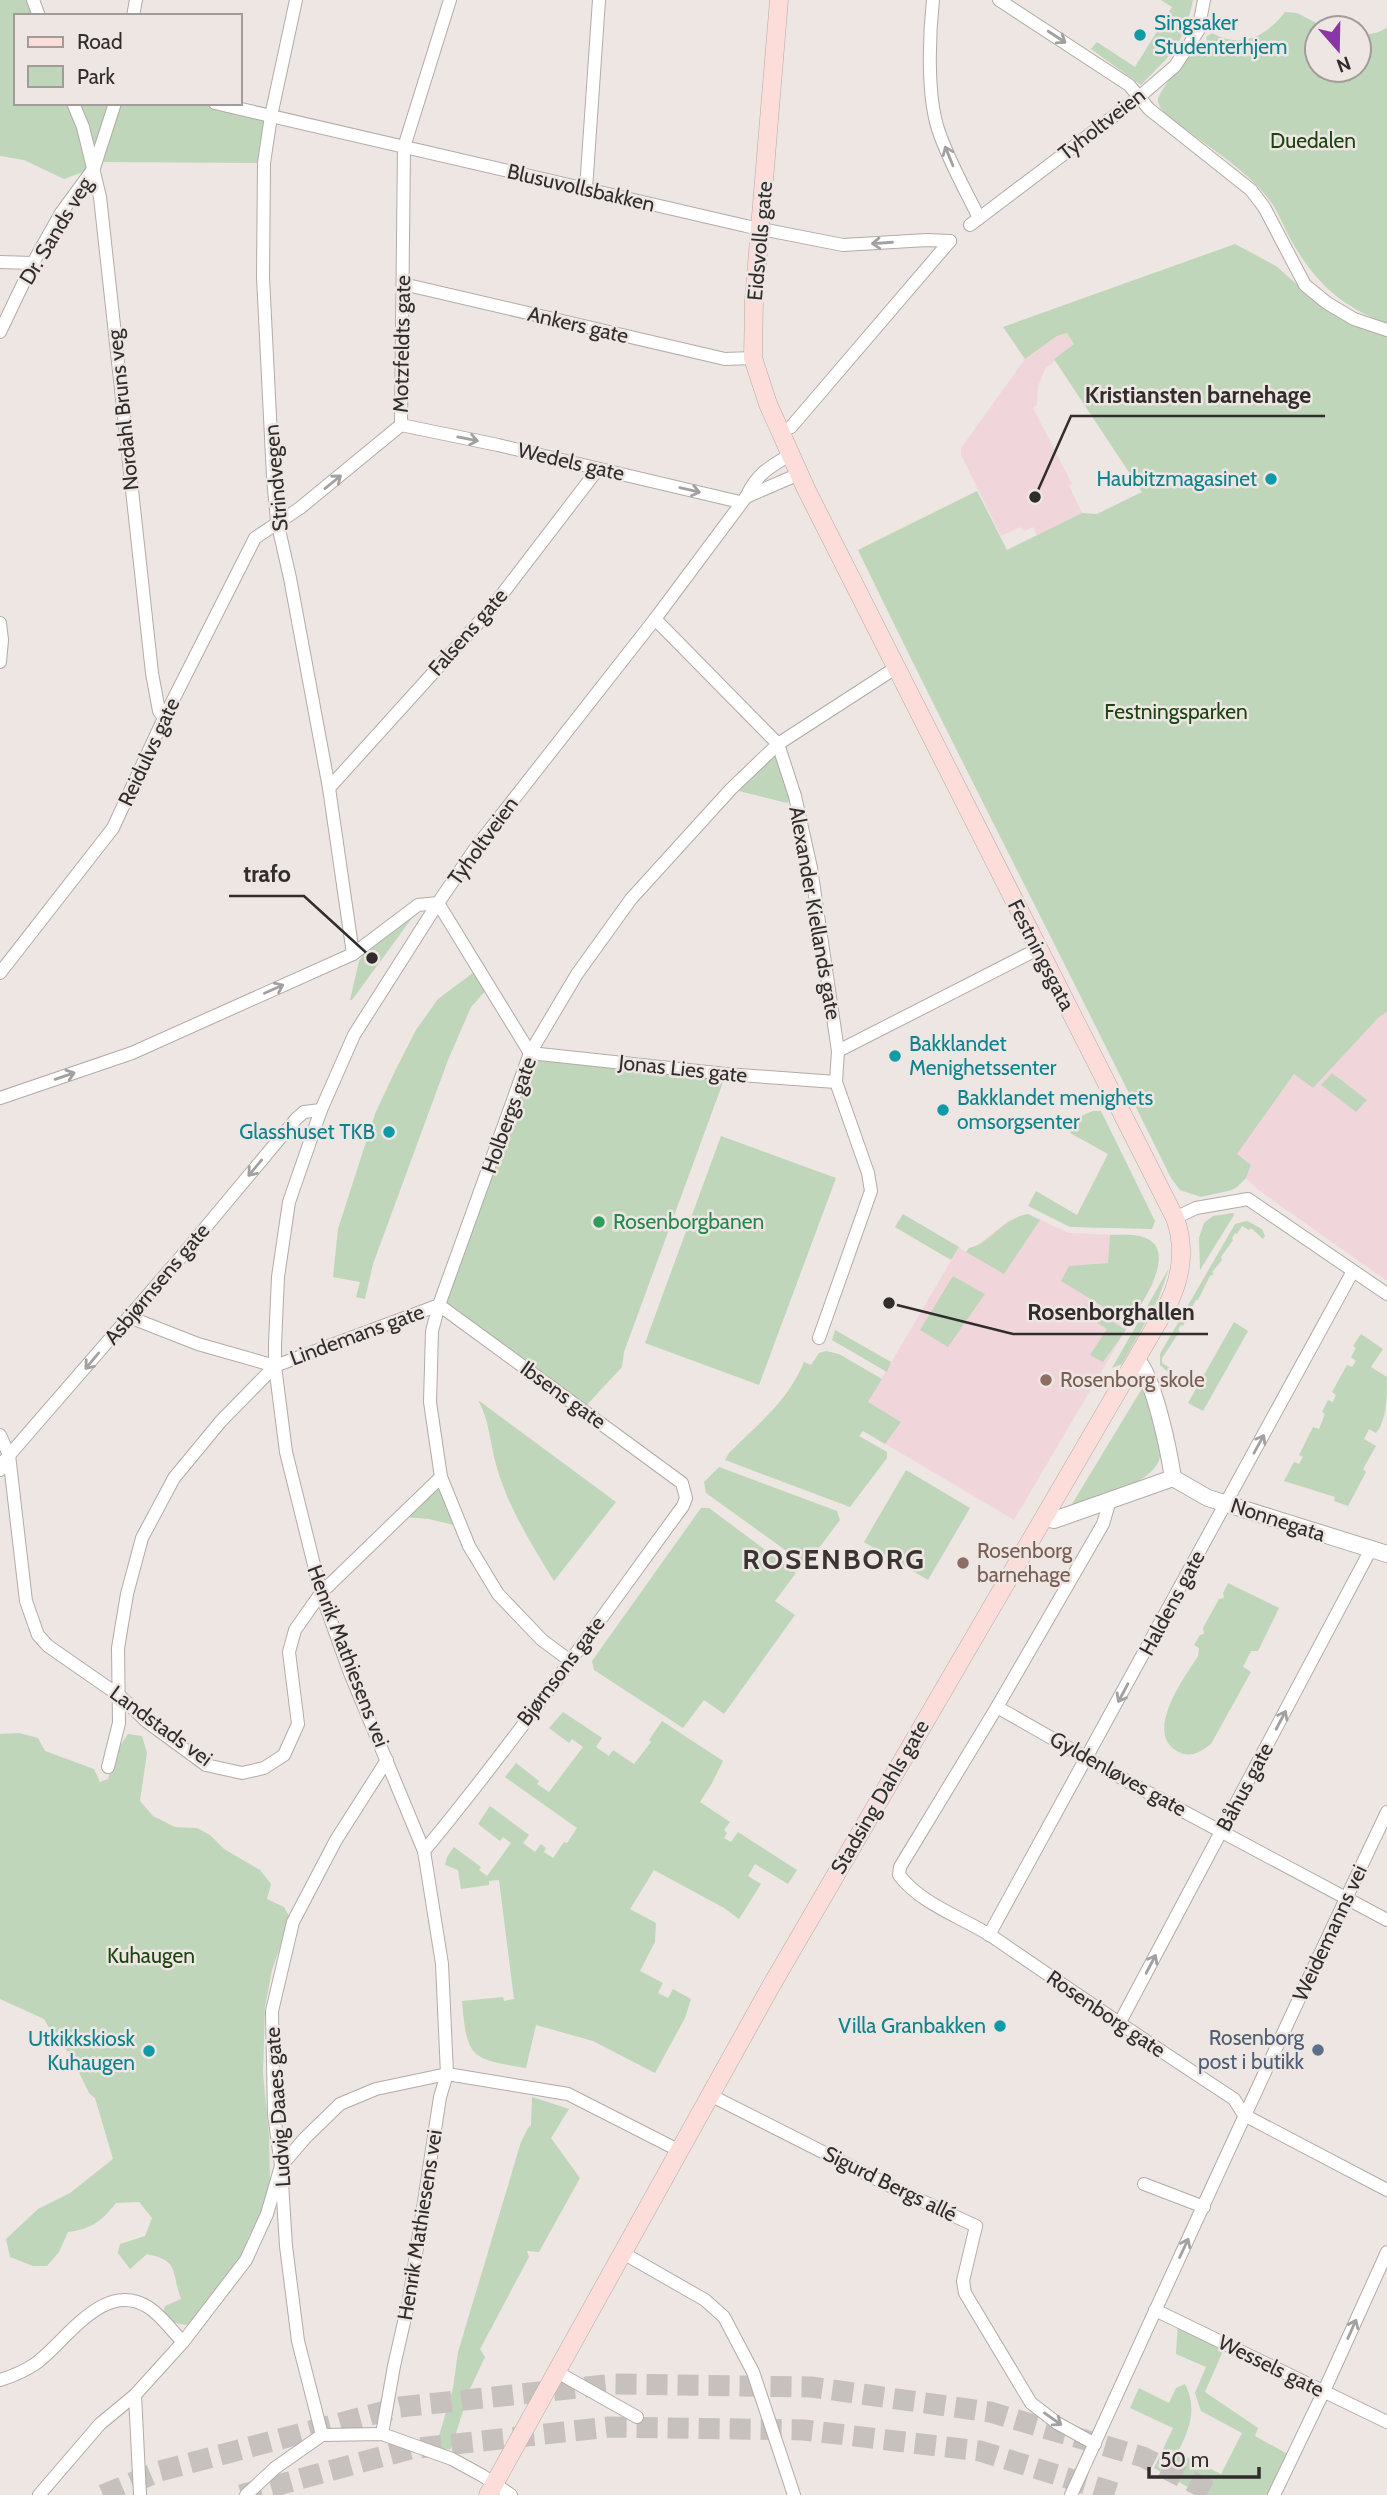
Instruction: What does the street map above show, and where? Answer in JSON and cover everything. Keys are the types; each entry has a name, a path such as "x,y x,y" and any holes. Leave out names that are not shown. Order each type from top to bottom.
{"main road":[{"name":"Eidsvolls gate","path":"779,0 754,300 753,358 768,404 799,474"},
{"name":"Festningsgata","path":"799,474 1175,1218"},
{"name":"Stadsing Dahls gate","path":"491,2490 844,1858 1173,1295 1179,1280 1181,1240 1175,1218"}],"street":[{"name":"Strindvegen","path":"296,0 264,114 263,276 273,477 277,521 293,591 329,788 353,954"},
{"name":"Motzfeldts gate","path":"277,521 300,508 401,425 404,147 450,0"},
{"path":"586,189 598,0"},
{"name":"Tyholtveien","path":"933,0 929,32 937,127 974,221 1175,66 1198,31 1204,0"},
{"path":"999,0 1129,85 1149,109 1251,190 1264,207 1305,285 1327,303 1354,319 1387,330"},
{"name":"Nordahl Bruns veg","path":"74,105 94,167 152,673 159,711 164,718"},
{"path":"94,167 114,105"},
{"name":"Blusuvollsbakken","path":"224,105 761,229 843,245 950,241 791,426 780,432"},
{"name":"Dr. Sands veg","path":"0,332 33,263 61,213 94,167"},
{"path":"0,262 33,263"},
{"name":"Ankers gate","path":"403,284 725,359 753,358"},
{"name":"Wedels gate","path":"401,425 743,500"},
{"name":"Tyholtveien","path":"0,1098 132,1053 353,954 418,905 438,903 477,846 655,619 743,500 754,481 768,467 790,455"},
{"name":"Falsens gate","path":"329,788 490,610 598,469"},
{"path":"743,500 799,474"},
{"name":"Reidulvs gate","path":"0,973 113,828 164,718 255,538 277,521"},
{"name":"Alexander Kiellands gate","path":"655,619 778,744 795,796 811,867 838,1051 836,1082"},
{"path":"0,624 0,662"},
{"name":"Holbergs gate","path":"569,1660 542,1640 498,1594 469,1546 441,1477 430,1402 432,1331 439,1305 530,1054 577,974 631,899 731,789 778,744 897,667"},
{"path":"438,903 530,1054"},
{"name":"Henrik Mathiesens vei","path":"382,2434 409,2300 440,2097 447,2074 442,1964 424,1850 350,1673 321,1593 299,1512 286,1452 275,1366 278,1276 289,1202 321,1110 354,1035 438,903"},
{"path":"838,1051 1038,949"},
{"name":"Jonas Lies gate","path":"530,1054 836,1082"},
{"path":"819,1338 871,1191 865,1161 836,1082"},
{"name":"Asbjørnsens gate","path":"4,1461 296,1119 304,1112 321,1110"},
{"path":"1175,1218 1196,1208 1248,1199 1387,1294"},
{"name":"Haldens gate","path":"989,1935 1353,1271"},
{"name":"Lindemans gate","path":"108,1767 119,1723 118,1648 127,1594 142,1538 174,1478 221,1421 275,1366 439,1305"},
{"name":"Ibsens gate","path":"439,1305 685,1487"},
{"name":"Lindemans gate","path":"129,1317 198,1344 275,1366"},
{"path":"1044,1518 1054,1520 1173,1478 1154,1398 1142,1365 1136,1359"},
{"name":"Landstads vei","path":"0,1435 26,1601 38,1635 48,1646 120,1696 146,1721 206,1765 242,1773 264,1768 284,1755 298,1724 289,1652 295,1630 321,1593 441,1477"},
{"name":"Nonnegata","path":"1173,1478 1208,1498 1387,1555"},
{"name":"Bjørnsons gate","path":"424,1850 459,1809 683,1506 686,1498 685,1487"},
{"path":"997,1707 1103,1524 1110,1500"},
{"name":"Båhus gate","path":"1119,2024 1371,1549"},
{"name":"Gyldenløves gate","path":"997,1707 1087,1759 1387,1920"},
{"name":"Rosenborg gate","path":"997,1707 900,1867 899,1875 906,1884 945,1911 989,1935 1234,2099 1244,2115 1387,2190"},
{"name":"Ludvig Daaes gate","path":"322,2435 298,2342 286,2246 281,2166 274,2114 272,2011 293,1922 336,1840 387,1760"},
{"name":"Weidemanns vei","path":"1071,2495 1244,2115 1387,1812"},
{"path":"39,2495 100,2424 135,2395 183,2342 246,2260 267,2214 281,2166 340,2104 376,2089 447,2074 569,2094 680,2151"},
{"name":"Sigurd Bergs allé","path":"710,2095 892,2187 976,2226 963,2281 965,2293 1031,2403 1057,2423 1095,2444"},
{"path":"1144,2184 1204,2207"},
{"path":"1275,2495 1387,2252"},
{"path":"623,2253 705,2300 724,2317 753,2372 794,2495"},
{"path":"0,2379 17,2375 37,2363 90,2315 105,2304 118,2300 132,2301 148,2307 183,2342"},
{"name":"Wessels gate","path":"1155,2310 1387,2422"},
{"path":"557,2372 637,2417"},
{"path":"135,2395 140,2495"},
{"path":"246,2495 275,2468 322,2435 382,2434 452,2459 491,2490 511,2495"}],"shaded area":[{"path":"1067,333 1074,344 1045,369 1038,386 1037,405 1033,408 1072,484 1069,486 1082,513 1037,535 1033,527 1024,531 1021,527 1001,536 961,455 961,448 1025,359 1057,336"},
{"path":"1387,1012 1387,1281 1257,1189 1246,1178 1251,1165 1237,1154 1294,1074 1313,1087 1379,1017"},
{"path":"1028,1214 1069,1233 1141,1236 1154,1245 1158,1261 1153,1284 1014,1520 862,1430 868,1402 959,1247 966,1252 1008,1221"}],"green space":[{"path":"0,0 33,0 38,14 14,14 14,105 224,105 271,116 264,163 105,162 96,159 94,168 64,179 24,160 0,156"},
{"path":"1161,0 1193,0 1181,38 1141,85 1091,49 1097,42 1135,67 1172,7"},
{"name":"Duedalen","path":"1285,12 1303,16 1303,84 1373,84 1373,33 1387,27 1387,323 1356,309 1331,291 1309,268 1274,206 1261,190 1237,167 1171,119 1159,104 1163,89 1199,41 1207,42 1206,37 1212,33 1233,40 1252,38 1278,21"},
{"name":"Festningsparken","path":"1235,244 1276,266 1302,289 1387,336 1387,1012 1379,1017 1313,1088 1294,1074 1237,1154 1251,1165 1246,1178 1232,1190 1201,1197 1180,1190 1171,1178 858,550 977,491 1007,550 1082,513 1097,514 1142,492 1054,359 1074,344 1067,333 1057,336 1025,359 1003,327"},
{"path":"778,744 795,796 787,803 731,789"},
{"path":"412,918 350,1000 359,961 363,955"},
{"path":"477,970 488,988 471,1007 448,1060 373,1264 365,1299 356,1297 360,1282 333,1277 338,1229 375,1114 416,1030 438,999"},
{"path":"530,1053 726,1074 624,1352 622,1367 583,1409 439,1305"},
{"path":"1332,1073 1367,1100 1356,1112 1321,1085"},
{"path":"1101,1111 1155,1221 1152,1229 1070,1227 1028,1206 1036,1191 1077,1215 1108,1154 1070,1133 1083,1115"},
{"path":"721,1136 836,1178 759,1385 645,1343"},
{"path":"1233,1213 1200,1270 1199,1238 1204,1223 1213,1216"},
{"path":"903,1214 959,1247 951,1260 895,1227"},
{"path":"1028,1214 1040,1220 1004,1274 966,1252 984,1242 1011,1220"},
{"path":"1247,1221 1262,1229 1265,1236 1263,1239 1251,1228 1249,1230 1242,1226 1237,1234 1235,1233 1221,1257 1222,1260 1212,1272 1214,1274 1210,1276 1162,1358 1162,1363 1170,1368 1168,1372 1160,1365 1160,1354 1235,1224"},
{"path":"1110,1235 1143,1237 1154,1243 1158,1253 1158,1265 1149,1291 1130,1323 1061,1281 1069,1266 1108,1263"},
{"path":"1169,1268 1158,1300 1122,1364 1112,1368"},
{"path":"953,1276 985,1294 948,1347 920,1330"},
{"path":"1086,1305 1126,1330 1103,1362 1090,1355 1107,1329 1081,1312"},
{"path":"1234,1322 1248,1331 1203,1411 1188,1403"},
{"path":"835,1330 891,1362 887,1372 832,1340"},
{"path":"1361,1334 1383,1349 1371,1367 1387,1377 1386,1399 1380,1428 1376,1433 1369,1429 1364,1439 1376,1446 1348,1506 1334,1501 1335,1497 1284,1481 1294,1462 1299,1464 1303,1457 1299,1455 1313,1427 1319,1429 1325,1414 1322,1412 1328,1400 1333,1402 1336,1395 1332,1392 1347,1365 1352,1367 1356,1361 1351,1357 1356,1348 1353,1346"},
{"path":"826,1351 839,1354 882,1379 868,1402 901,1422 885,1444 863,1431 859,1436 887,1452 887,1458 850,1507 725,1460 790,1389 804,1362 811,1365 819,1353"},
{"path":"1143,1387 1157,1436 1160,1452 1158,1462 1141,1479 1128,1486 1077,1505 1072,1504"},
{"path":"478,1400 616,1502 554,1581 508,1498"},
{"path":"719,1467 837,1511 840,1520 806,1565 706,1493 704,1482"},
{"path":"906,1470 970,1508 928,1580 864,1542"},
{"path":"441,1477 462,1527 429,1519 404,1517"},
{"path":"701,1508 709,1508 796,1573 775,1601 795,1615 724,1714 704,1700 683,1728 594,1670 592,1661"},
{"path":"1228,1583 1279,1608 1258,1651 1251,1651 1243,1667 1251,1672 1211,1744 1195,1754 1182,1753 1168,1742 1164,1731 1165,1718 1198,1656 1199,1648 1194,1645 1200,1635 1204,1634 1203,1628 1219,1599 1224,1598 1223,1593"},
{"path":"563,1712 602,1738 596,1747 609,1756 613,1750 634,1764 651,1742 649,1740 662,1721 723,1761 700,1802 730,1822 724,1830 727,1833 724,1838 731,1842 738,1832 797,1870 788,1884 755,1864 748,1876 761,1884 739,1919 654,1870 630,1909 656,1923 655,1942 640,1971 663,1983 658,1993 668,1998 673,1989 691,1999 685,2018 655,2073 593,2041 536,2025 526,2068 483,2058 475,2053 466,2035 462,2001 503,1997 504,2001 514,1999 499,1880 489,1881 489,1885 461,1889 458,1870 445,1865 447,1857 454,1847 481,1867 479,1870 487,1876 511,1843 503,1837 500,1841 478,1824 490,1806 529,1835 523,1843 535,1852 541,1844 546,1848 544,1852 553,1858 564,1842 567,1843 577,1828 505,1777 516,1763 549,1792 583,1747 572,1739 569,1743 549,1728"},
{"name":"Kuhaugen","path":"19,1733 38,1738 45,1751 94,1769 100,1782 108,1779 114,1755 128,1734 142,1736 147,1753 140,1801 153,1816 175,1827 197,1828 210,1835 224,1849 260,1870 271,1884 267,1899 284,1907 290,1918 272,1970 265,2007 263,2073 270,2184 242,2256 196,2318 186,2325 175,2323 163,2312 165,2306 181,2299 170,2264 147,2254 130,2269 118,2253 120,2244 145,2236 152,2218 139,2202 116,2203 95,2224 68,2232 59,2252 47,2266 33,2266 10,2257 6,2239 38,2209 70,2193 113,2159 95,2098 89,2093 70,2054 54,2036 44,2019 0,1999 0,1734"},
{"path":"532,2097 569,2109 551,2138 580,2178 539,2252 527,2251 529,2257 480,2349 485,2357 470,2389 451,2449 445,2450 436,2446 453,2388 458,2352 521,2142 531,2125"},
{"path":"1178,2321 1226,2344 1205,2392 1258,2428 1255,2436 1293,2457 1275,2495 1202,2495 1154,2468 1173,2428 1130,2408 1139,2388 1169,2403 1176,2388 1185,2384 1191,2403 1190,2420 1177,2454 1221,2474 1242,2433 1201,2411 1195,2393 1206,2367 1176,2354"}],"tunnel":[{"path":"103,2495 160,2471 400,2407 614,2384 811,2387 990,2412 1143,2457 1218,2495"},
{"path":"241,2495 410,2449 609,2427 804,2430 980,2451 1122,2495"}],"place":[{"name":"Singsaker Studenterhjem","path":"1140,35"},
{"name":"Haubitzmagasinet","path":"1271,479"},
{"name":"Kristiansten barnehage","path":"1035,497"},
{"name":"trafo","path":"372,958"},
{"name":"Bakklandet Menighetssenter","path":"895,1056"},
{"name":"Bakklandet menighets omsorgsenter","path":"943,1110"},
{"name":"Glasshuset TKB","path":"389,1132"},
{"name":"Rosenborgbanen","path":"599,1222"},
{"name":"Rosenborghallen","path":"889,1303"},
{"name":"Rosenborg skole","path":"1046,1380"},
{"name":"Rosenborg barnehage","path":"963,1563"},
{"name":"Villa Granbakken","path":"1000,2026"},
{"name":"Rosenborg post i butikk","path":"1318,2050"},
{"name":"Utkikkskiosk Kuhaugen","path":"149,2051"}],"district":[{"name":"ROSENBORG","path":"834,1559"}]}
